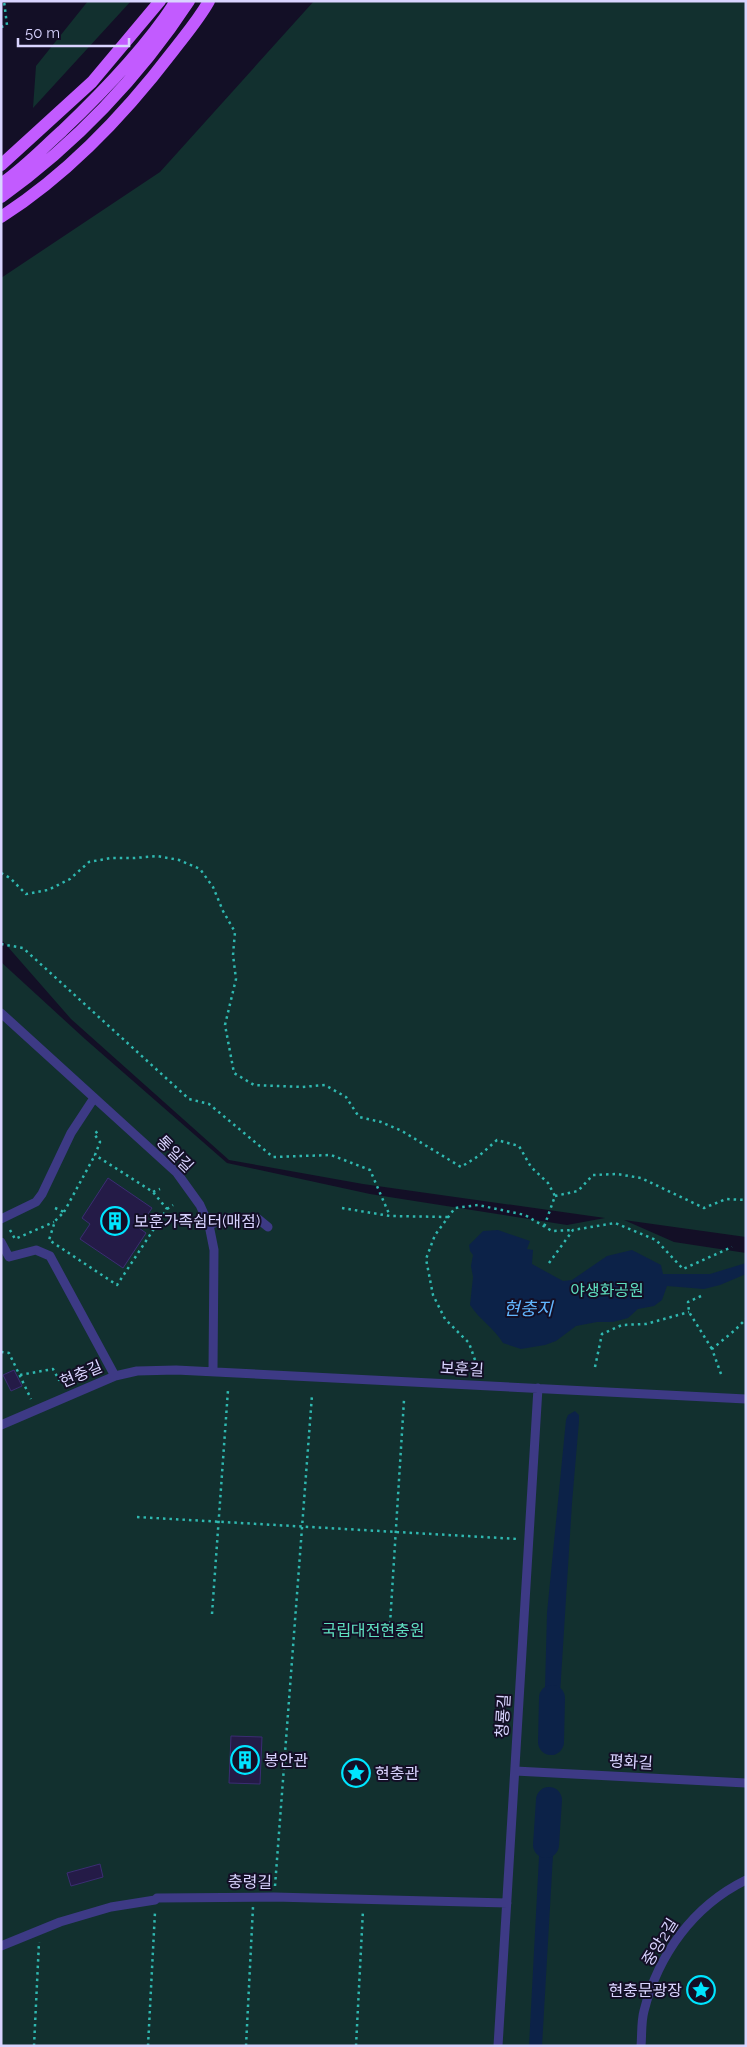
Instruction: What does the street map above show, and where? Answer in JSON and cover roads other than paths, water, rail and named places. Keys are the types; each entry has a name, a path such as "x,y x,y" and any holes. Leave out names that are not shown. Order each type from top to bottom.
{"main road":[{"path":"1,164 92,82 160,1"},
{"path":"1,184 19,171 87,107 164,20 176,1"},
{"path":"1,197 47,161 131,78 172,28 190,1"},
{"path":"1,218 28,200 94,142 153,77 209,1"}],"lane":[{"name":"통일길","path":"1,1013 177,1173 200,1205 209,1225 214,1250 213,1371"},
{"path":"1,1219 36,1202 42,1194 71,1133 94,1098"},
{"path":"209,1225 228,1218 257,1218 268,1227"},
{"path":"1,1242 9,1257 36,1250 50,1256 115,1376"},
{"name":"보훈길","path":"176,1370 746,1399"},
{"name":"현충길","path":"1,1425 115,1376 137,1371 176,1370"},
{"name":"청룡길","path":"498,2046 538,1388"},
{"name":"평화길","path":"515,1771 746,1783"},
{"name":"중앙2길","path":"641,2046 643,2012 658,1970 679,1934 708,1905 734,1886 746,1880"},
{"name":"충령길","path":"1,1946 60,1922 111,1907 156,1900 157,1898 194,1896 274,1897 507,1903"}],"water":[{"name":"현충지","path":"498,1230 530,1241 527,1249 533,1250 532,1264 563,1281 572,1280 607,1256 632,1250 661,1265 663,1274 710,1274 746,1263 746,1274 720,1285 704,1289 667,1286 662,1300 654,1306 638,1309 628,1318 613,1322 597,1322 576,1326 556,1341 521,1349 503,1343 470,1305 473,1255 469,1245 483,1231"},
{"path":"575,1411 579,1415 579,1421 558,1726 551,1732 544,1725 547,1613 566,1420 568,1415"},
{"path":"548,1811 555,1820 542,2046 529,2046 541,1819"}],"waterway":[{"path":"551,1742 552,1698"},
{"path":"546,1845 549,1800"}],"place":[{"name":"보훈가족쉼터(매점)","path":"115,1221"},
{"name":"봉안관","path":"245,1760"},
{"name":"현충관","path":"356,1773"},
{"name":"현충문광장","path":"701,1990"}],"park label":[{"name":"야생화공원","path":"607,1290"},
{"name":"국립대전현충원","path":"373,1630"}]}
